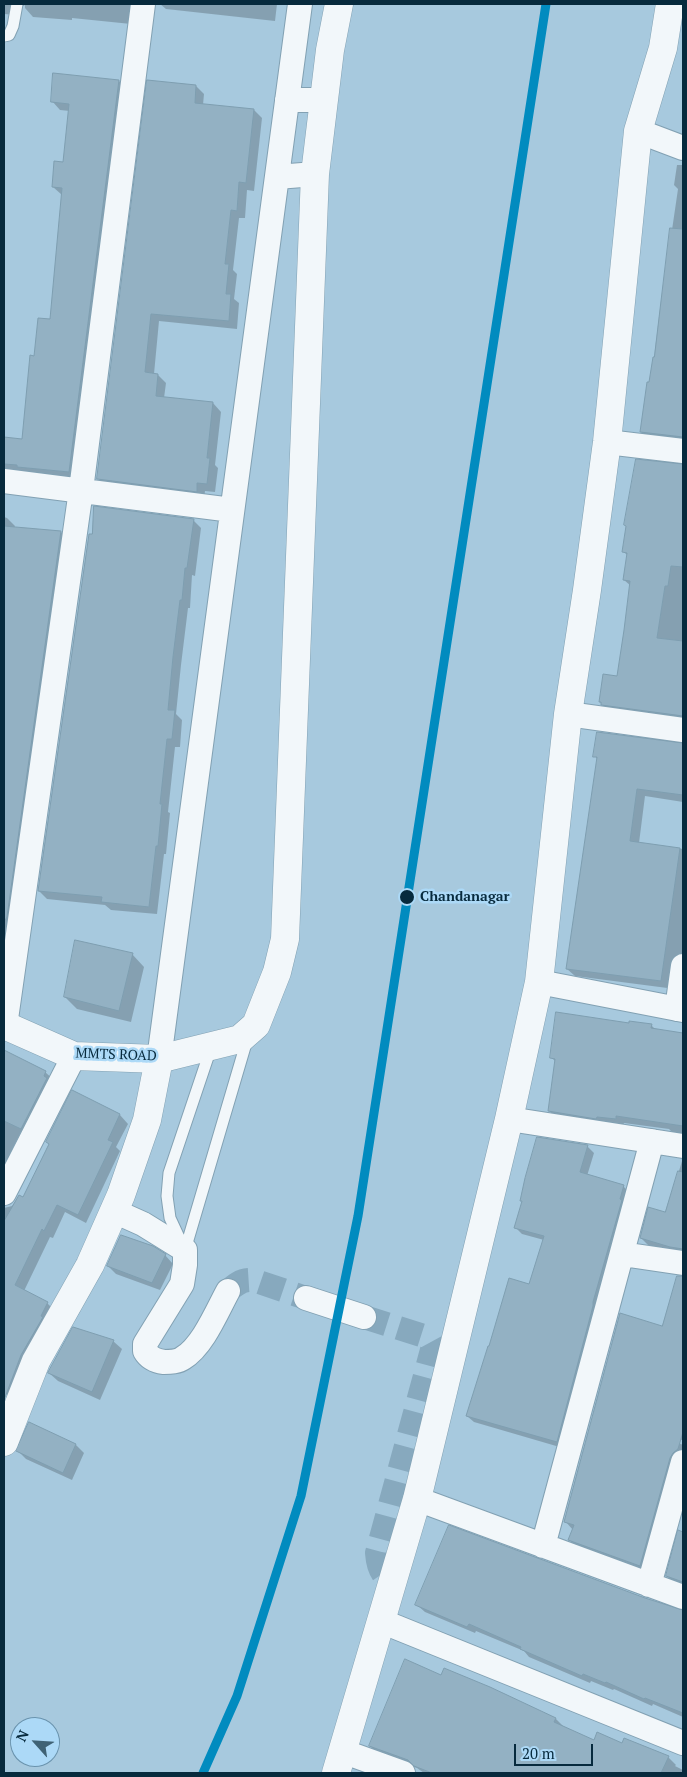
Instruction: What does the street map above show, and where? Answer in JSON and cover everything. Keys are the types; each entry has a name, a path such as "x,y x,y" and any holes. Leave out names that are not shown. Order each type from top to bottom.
{"street":[{"path":"4,1026 82,490 143,4"},
{"path":"4,1442 36,1361 90,1265 114,1211 147,1120 159,1059 300,4"},
{"path":"252,1029 277,972 285,939 315,174 338,4"},
{"path":"403,1773 339,1762 417,1500 540,982 568,714 607,442 638,131 663,48 670,4"},
{"path":"287,100 324,100"},
{"path":"638,131 683,148"},
{"path":"276,177 315,174"},
{"path":"607,442 683,451"},
{"path":"4,481 232,510"},
{"path":"568,714 683,730"},
{"path":"540,982 680,1010 683,966"},
{"name":"MMTS ROAD","path":"4,1026 74,1056 159,1059 240,1039 252,1029"},
{"path":"4,1193 74,1056"},
{"path":"509,1119 683,1146"},
{"path":"543,1546 652,1141"},
{"path":"114,1211 143,1224 185,1250 182,1284 145,1344 145,1351 151,1358 171,1362 182,1359 192,1351 228,1291"},
{"path":"622,1254 683,1263"},
{"path":"306,1298 364,1317"},
{"path":"649,1585 678,1504 683,1462"},
{"path":"417,1500 683,1597"},
{"path":"381,1621 683,1743"}],"lane":[{"path":"4,36 9,35 13,26 17,4"},
{"path":"185,1250 252,1029"},
{"path":"185,1250 170,1218 167,1196 169,1173 212,1045"}],"building":[{"path":"53,73 119,80 69,472 4,464 4,437 22,439 30,355 34,356 38,318 50,319 62,188 52,187 54,161 63,162 69,104 51,102"},
{"path":"147,80 196,85 195,103 254,109 246,183 239,182 237,211 231,210 225,264 229,264 226,294 231,294 229,321 151,314 145,372 158,374 156,396 213,402 207,458 210,458 207,484 197,483 197,492 97,479"},
{"path":"670,228 683,229 683,437 640,432 647,382 649,382 654,357"},
{"path":"636,459 683,464 683,567 671,566 668,586 665,586 657,638 683,641 683,716 601,705 601,702 599,702 603,674 617,676 630,581 623,580 627,553 622,552 626,526 624,525"},
{"path":"94,506 194,519 187,568 185,568 182,600 180,600 173,657 168,710 175,710 172,739 167,739 160,804 162,804 158,846 156,846 149,907 101,902 102,897 38,891 89,534 92,534"},
{"path":"4,526 61,531 7,917 4,922"},
{"path":"597,732 683,743 683,795 637,789 630,841 680,848 661,981 566,969 597,757 593,757"},
{"path":"75,940 133,953 119,1011 64,997"},
{"path":"556,1012 629,1023 629,1021 652,1024 651,1028 683,1033 683,1126 616,1116 616,1119 597,1117 596,1119 548,1111 555,1059 550,1058"},
{"path":"4,1050 46,1071 44,1076 47,1078 21,1129 4,1121"},
{"path":"72,1090 120,1114 108,1140 113,1142 78,1215 57,1205 44,1231 42,1229 15,1285 48,1302 41,1316 43,1317 21,1355 4,1400 4,1221 19,1195 23,1197 49,1144 46,1142"},
{"path":"537,1137 588,1145 580,1172 624,1185 620,1199 622,1200 593,1302 557,1442 466,1416 509,1278 529,1284 544,1236 514,1228 522,1201 520,1201 525,1178"},
{"path":"678,1171 683,1172 683,1249 640,1238 648,1207 665,1212"},
{"path":"121,1235 153,1246 166,1254 152,1283 107,1266"},
{"path":"677,1276 683,1276 683,1432 678,1449 670,1458 640,1566 568,1540 574,1525 564,1522 620,1313 662,1326"},
{"path":"73,1327 114,1340 92,1392 48,1373"},
{"path":"29,1422 76,1444 63,1473 16,1451"},
{"path":"449,1525 645,1598 683,1610 683,1713 644,1699 606,1682 583,1674 582,1676 469,1624 467,1627 415,1605"},
{"path":"678,1530 683,1532 683,1582 666,1576"},
{"path":"405,1659 441,1675 444,1668 490,1687 556,1718 554,1722 594,1740 597,1732 622,1743 624,1738 669,1756 661,1773 432,1773 414,1766 408,1760 369,1746"}],"tunnel":[{"path":"228,1291 239,1282 253,1280 306,1298"},
{"path":"364,1317 424,1336 428,1339 432,1348 377,1553 381,1570 392,1583"}],"transit line":[{"path":"203,1773 237,1696 301,1496 358,1216 546,4"}],"place":[{"name":"Chandanagar","path":"407,897"}]}
